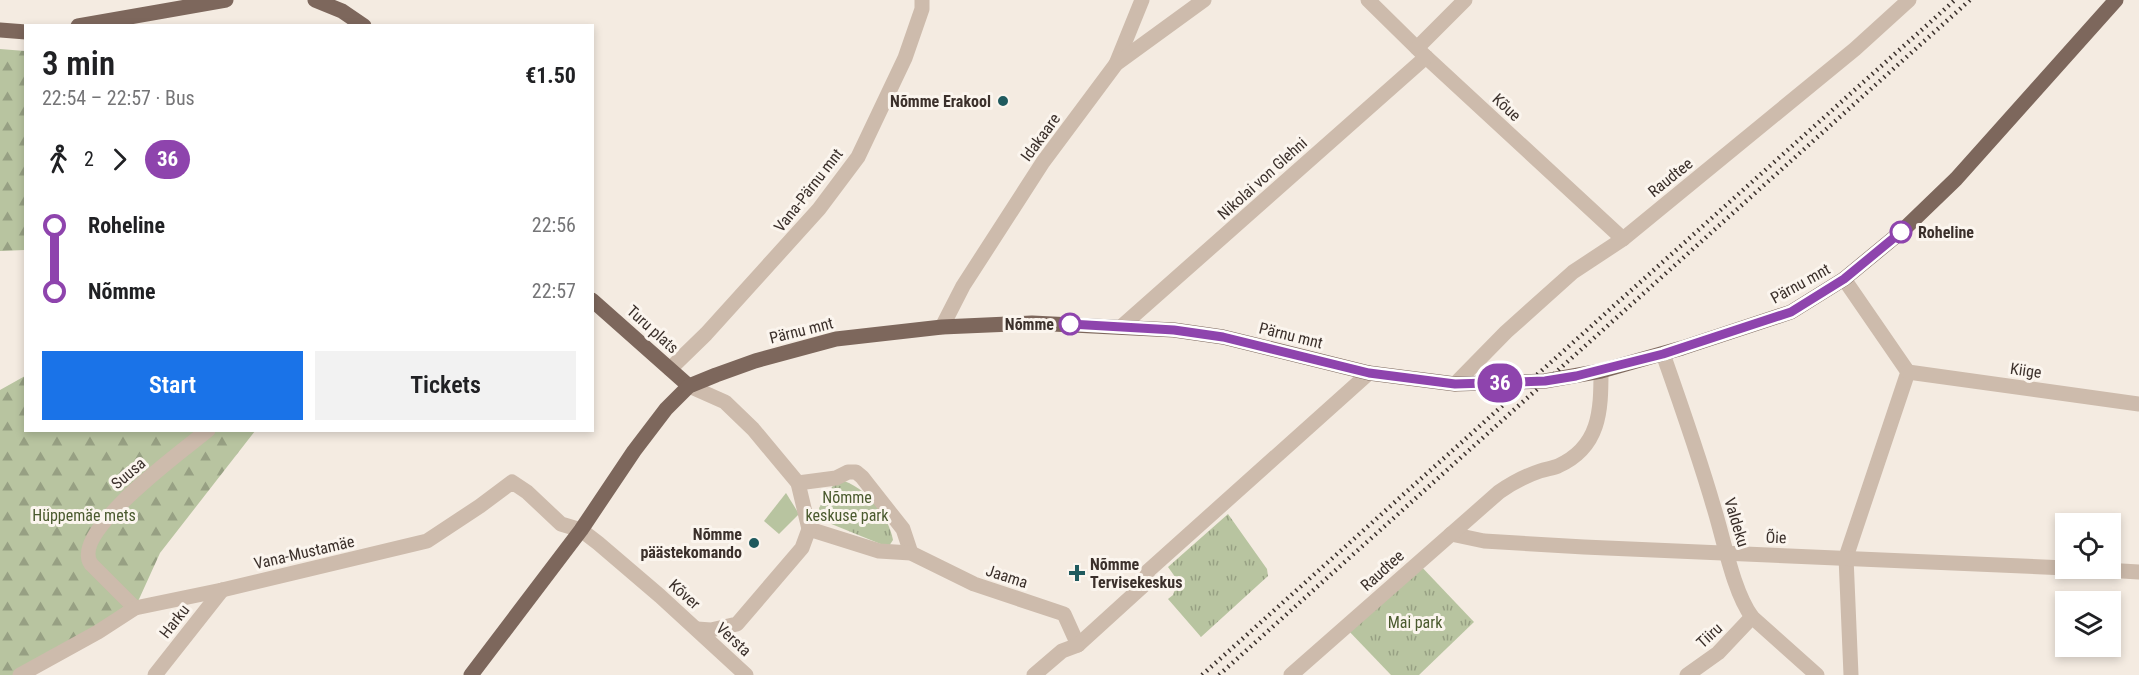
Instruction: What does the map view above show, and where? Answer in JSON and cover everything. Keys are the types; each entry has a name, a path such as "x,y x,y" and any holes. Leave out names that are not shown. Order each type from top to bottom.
{"main road":[{"path":"89,24 226,0"},
{"path":"315,0 342,10 361,24"},
{"name":"Pärnu mnt","path":"471,675 581,530 634,451 666,409 689,386 755,361 836,339 942,327 1032,323 1122,326 1223,337 1369,373 1455,384 1545,381 1601,371 1663,354 1791,312 1844,279 1901,232 1956,179 2116,0"},
{"path":"0,30 24,32"},
{"name":"Turu plats","path":"594,302 689,386"}],"street":[{"name":"Vana-Pärnu mnt","path":"670,369 819,209 858,157 905,58 922,9 922,0"},
{"path":"1116,64 1143,0"},
{"name":"Idakaare","path":"942,327 963,286 1043,162 1116,64 1204,0"},
{"name":"Kõue","path":"1368,0 1623,239"},
{"name":"Nikolai von Glehni","path":"1122,326 1421,52 1464,0"},
{"name":"Raudtee","path":"1455,384 1506,332 1574,272 1623,239 1855,49 1909,0"},
{"path":"1844,279 1908,372 1846,557 1851,675"},
{"name":"Valdeku","path":"1663,354 1703,470 1745,608 1752,617 1817,675"},
{"name":"Raudtee","path":"1291,675 1499,492 1513,482 1557,467 1576,456 1587,446 1598,416 1601,371"},
{"name":"Kiige","path":"1908,372 2139,404"},
{"path":"1034,675 1075,638 1144,585 1148,572 1157,563 1369,373"},
{"path":"689,386 725,402 753,429 798,483 809,529"},
{"name":"Suusa","path":"135,608 91,564 88,559 88,545 118,504 206,432"},
{"path":"798,483 836,478 848,472 855,472 862,477 903,529 910,553"},
{"name":"Vana-Mustamäe","path":"20,675 98,632 135,608 222,590 427,541 512,482 527,492 561,524 581,530"},
{"name":"Kõver","path":"581,530 697,629 711,630 737,624 802,548 809,529"},
{"name":"Jaama","path":"809,529 879,550 910,553 974,584 1064,614 1075,638"},
{"name":"Õie","path":"1451,534 1484,541 1728,555 1846,557 2055,567"},
{"path":"2121,571 2139,572"},
{"name":"Harku","path":"155,675 222,590"},
{"name":"Tiiru","path":"1687,675 1719,654 1752,617"},
{"name":"Versta","path":"697,629 746,675"}],"green space":[{"path":"0,49 24,51 24,250 0,251"},
{"name":"Hüppemäe mets","path":"24,377 24,432 254,432 160,553 135,608 20,675 0,675 0,390"},
{"name":"Nõmme keskuse park","path":"844,481 861,490 881,512 893,540 889,546 824,521 819,508 834,484"},
{"path":"786,493 799,514 779,534 764,521"},
{"path":"1228,514 1267,569 1268,576 1201,637 1168,599 1173,595 1178,581 1168,567"},
{"name":"Mai park","path":"1417,562 1474,622 1419,675 1391,675 1345,627"}],"railway":[{"path":"1202,675 1955,0"},
{"path":"1219,675 1970,0"}],"bus line":[{"name":"36","path":"1070,324 1174,330 1223,337 1369,373 1455,384 1545,381 1601,371 1663,354 1791,312 1844,279 1901,232"}],"place":[{"name":"Nõmme Erakool","path":"1003,101"},
{"name":"Roheline","path":"1901,232"},
{"name":"Nõmme","path":"1070,324"},
{"name":"Nõmme päästekomando","path":"754,543"},
{"name":"Nõmme Tervisekeskus","path":"1077,573"}]}
